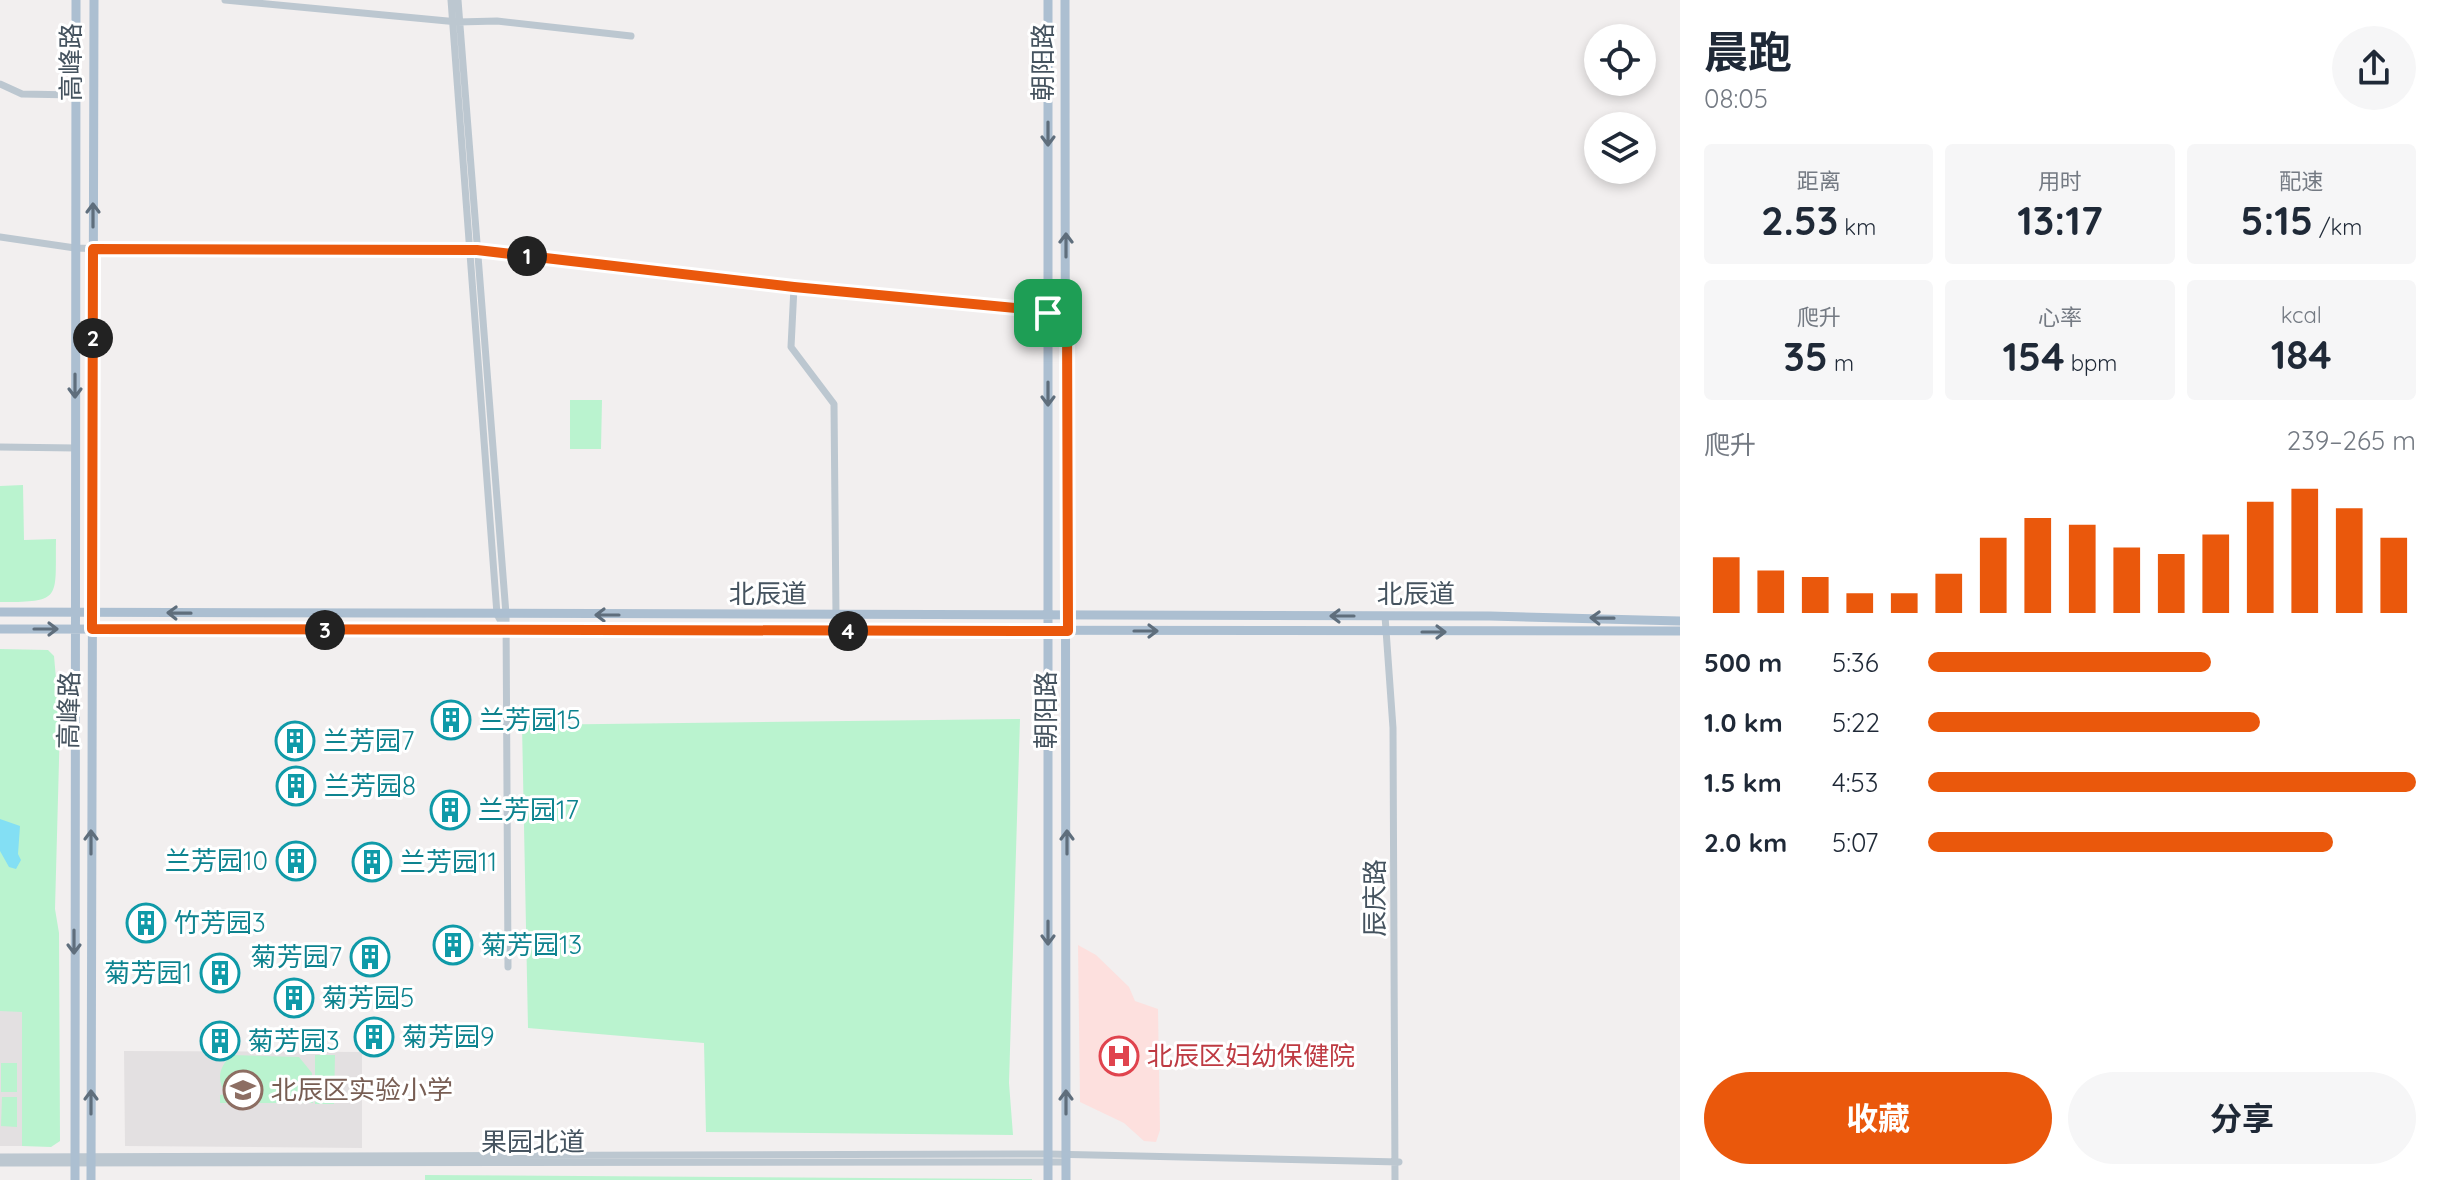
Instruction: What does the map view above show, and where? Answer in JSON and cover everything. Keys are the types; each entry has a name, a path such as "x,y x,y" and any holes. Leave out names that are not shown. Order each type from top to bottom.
{"main road":[{"name":"高峰路","path":"75,1180 76,0"},
{"name":"高峰路","path":"91,1180 94,0"},
{"name":"朝阳路","path":"1048,0 1048,1180"},
{"name":"朝阳路","path":"1065,0 1068,615 1066,1180"},
{"name":"北辰道","path":"0,612 1388,616 1680,621"},
{"path":"1655,620 1680,614"},
{"name":"北辰道","path":"0,629 1680,633"}],"street":[{"path":"225,0 454,22 497,21 631,36"},
{"path":"451,0 502,614 506,631 508,967"},
{"path":"454,22 458,0"},
{"path":"0,84 22,94 75,95"},
{"path":"0,237 93,249 473,250 794,287 1067,313"},
{"path":"794,287 791,347 834,404 836,616"},
{"path":"0,447 76,448"},
{"name":"辰庆路","path":"1388,616 1394,824 1397,1180"},
{"name":"果园北道","path":"0,1157 1066,1158 1397,1162"},
{"name":"果园北道","path":"0,1163 74,1159"}],"shaded area":[{"name":"北辰区妇幼保健院","path":"1078,945 1096,955 1129,987 1135,1001 1158,1009 1160,1130 1156,1142 1144,1141 1124,1123 1080,1102"},
{"path":"0,1011 22,1011 22,1146 0,1146"},
{"name":"北辰区实验小学","path":"124,1051 362,1052 362,1148 125,1146"}],"green space":[{"path":"570,400 602,400 601,449 570,449"},
{"path":"23,485 24,540 56,539 54,585 45,598 0,602 0,486"},
{"path":"0,649 48,650 54,656 60,724 55,909 59,933 60,1141 51,1147 22,1146 22,1012 0,1011"},
{"path":"1020,719 1009,1083 1013,1135 706,1132 704,1043 528,1028 522,725"},
{"path":"232,1055 299,1057 312,1073 311,1088 305,1095 312,1096 313,1103 220,1103 220,1095 226,1094 220,1073"},
{"path":"315,1055 335,1055 334,1104 315,1104"},
{"path":"1,1063 17,1063 17,1092 1,1092"},
{"path":"2,1097 17,1097 17,1127 1,1126"},
{"path":"425,1175 1032,1179 1032,1180 425,1180"}],"water":[{"path":"0,819 20,826 18,854 21,860 16,869 9,867 0,851"}],"place":[{"name":"兰芳园15","path":"451,720"},
{"name":"兰芳园7","path":"295,741"},
{"name":"兰芳园8","path":"296,786"},
{"name":"兰芳园17","path":"450,810"},
{"name":"兰芳园10","path":"296,861"},
{"name":"兰芳园11","path":"372,862"},
{"name":"竹芳园3","path":"146,923"},
{"name":"菊芳园13","path":"453,945"},
{"name":"菊芳园7","path":"370,957"},
{"name":"菊芳园1","path":"220,973"},
{"name":"菊芳园5","path":"294,998"},
{"name":"菊芳园9","path":"374,1037"},
{"name":"菊芳园3","path":"220,1041"},
{"name":"北辰区妇幼保健院","path":"1119,1056"},
{"name":"北辰区实验小学","path":"243,1090"}],"route":[{"path":"93,249 196,252 477,250 1048,313 1067,313 1068,631 92,629 93,249"}]}
